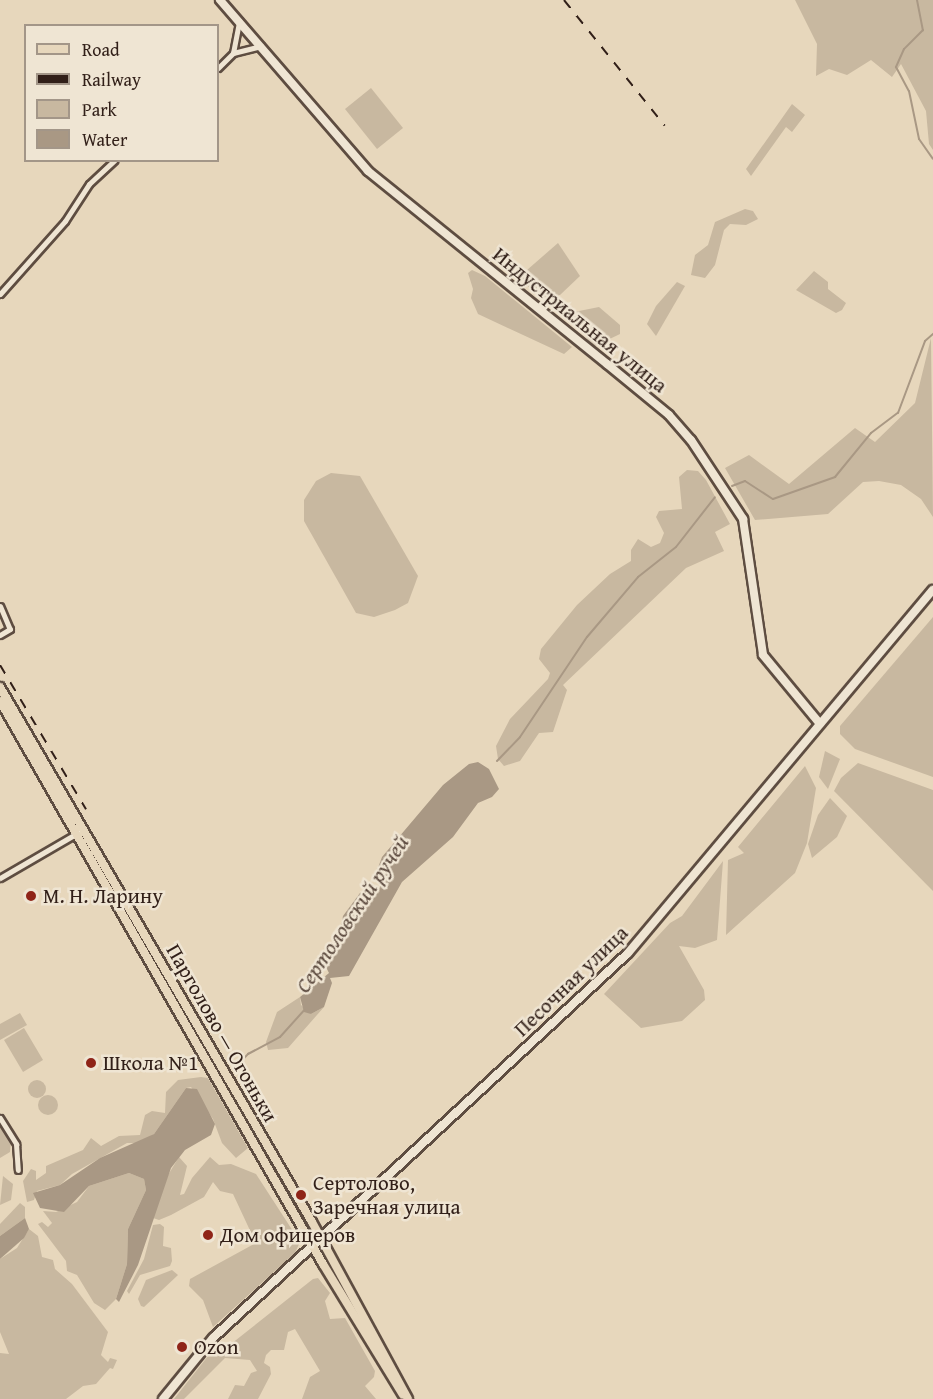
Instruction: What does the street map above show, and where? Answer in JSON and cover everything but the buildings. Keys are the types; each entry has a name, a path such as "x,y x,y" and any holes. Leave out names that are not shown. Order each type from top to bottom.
{"main road":[{"name":"Индустриальная улица","path":"220,0 368,171 616,371 691,440 743,519 763,655 820,724"},
{"name":"Песочная улица","path":"163,1399 207,1344 615,967 933,590"},
{"name":"Парголово — Огоньки","path":"0,687 314,1246 392,1381 407,1399"},
{"name":"Парголово — Огоньки","path":"0,701 321,1239 407,1399"}],"street":[{"path":"219,67 232,53 239,21"},
{"path":"232,53 261,46"},
{"path":"0,294 65,221 89,184 113,162"},
{"path":"0,606 10,629 0,635"},
{"path":"0,878 80,832"},
{"path":"0,1118 16,1144 18,1170"}],"green space":[{"path":"795,0 933,0 933,150 929,144 926,111 901,64 892,77 871,60 847,75 829,69 816,76 817,44"},
{"path":"371,88 403,128 377,149 345,109"},
{"path":"792,104 805,115 792,132 786,127 751,176 746,169"},
{"path":"745,209 753,211 758,219 746,225 730,224 724,230 715,265 705,278 691,275 695,255 708,245 715,222"},
{"path":"558,243 580,276 560,295 540,299 519,277"},
{"path":"472,270 485,276 572,347 564,354 478,314 471,298 473,289 468,273"},
{"path":"814,271 828,282 828,289 846,303 842,310 836,313 796,290"},
{"path":"677,282 685,286 656,336 647,324 656,306"},
{"path":"599,307 620,325 620,334 593,347 572,316 574,312"},
{"path":"931,338 933,517 921,499 901,485 879,481 863,482 828,514 755,520 725,468 749,455 789,484 855,428 875,442 915,403"},
{"path":"687,470 698,471 706,480 730,524 715,532 724,551 686,568 563,685 567,690 553,732 539,733 520,761 504,766 498,759 496,746 510,719 548,679 550,673 539,659 541,649 577,605 610,574 631,561 631,550 638,539 651,547 660,543 664,533 656,517 659,511 682,509 679,477"},
{"path":"331,473 360,476 418,576 408,603 395,610 374,617 356,613 304,521 304,500 316,481"},
{"path":"933,617 933,777 855,749 840,734 840,726"},
{"path":"825,751 840,759 828,789 819,777"},
{"path":"858,763 933,790 933,891 834,791 841,778"},
{"path":"805,766 816,788 807,843 795,873 726,935 728,860 744,853 738,847"},
{"path":"830,798 847,816 837,837 812,858 808,844 818,815"},
{"path":"723,861 717,940 695,948 679,946 704,990 705,1000 682,1021 641,1028 604,994 670,923 682,916"},
{"path":"300,997 301,1005 311,1014 324,1007 288,1048 268,1050 266,1042 277,1012"},
{"path":"20,1013 27,1025 0,1040 0,1024"},
{"path":"24,1028 43,1060 23,1072 4,1040"},
{"path":"208,1078 248,1148 236,1158 222,1143 213,1119 191,1087 186,1088 154,1134 139,1143 127,1143 72,1174 60,1185 37,1191 34,1200 27,1202 23,1181 31,1169 36,1171 36,1180 46,1173 46,1166 83,1150 91,1138 101,1146 119,1136 140,1135 145,1115 152,1111 165,1113 166,1092 178,1080"},
{"path":"37,1080 43,1083 46,1089 43,1095 37,1098 31,1095 28,1089 31,1083"},
{"path":"48,1095 55,1098 58,1105 55,1112 48,1115 41,1112 38,1105 41,1098"},
{"path":"0,1123 11,1142 10,1152 0,1158"},
{"path":"179,1157 187,1166 180,1195 184,1194 192,1178 210,1157 219,1165 231,1164 256,1174 300,1242 295,1253 213,1327 203,1300 189,1286 190,1279 254,1244 254,1239 233,1194 220,1191 213,1182 204,1197 159,1220 153,1218 168,1175"},
{"path":"129,1173 144,1179 146,1190 128,1229 127,1264 116,1299 105,1310 94,1303 77,1275 67,1271 66,1261 38,1224 42,1222 48,1227 52,1223 43,1211 56,1212 77,1202 89,1186"},
{"path":"3,1176 13,1184 11,1200 0,1205"},
{"path":"20,1203 25,1207 25,1218 0,1236 0,1224"},
{"path":"160,1224 164,1227 163,1246 171,1248 170,1266 140,1275 129,1294 127,1291 144,1259 153,1225"},
{"path":"29,1229 38,1236 42,1257 53,1260 55,1269 72,1284 108,1332 101,1355 108,1362 110,1358 117,1360 113,1369 110,1368 96,1384 83,1386 66,1399 0,1399 0,1353 9,1354 0,1332 0,1259 17,1248"},
{"path":"172,1270 178,1275 144,1307 141,1306 138,1299 146,1280"},
{"path":"318,1278 330,1293 325,1301 330,1319 345,1318 375,1371 374,1377 365,1386 376,1399 302,1399 310,1377 320,1371 295,1329 288,1332 284,1350 271,1350 266,1355 264,1363 270,1367 271,1374 258,1399 228,1399 235,1385 244,1386 251,1373 257,1371 250,1360 225,1358 184,1399 174,1399 212,1351 231,1344 313,1279"}],"water":[{"path":"478,762 489,769 499,789 492,797 478,803 453,837 402,882 349,976 330,978 332,983 324,1007 311,1014 304,1012 300,997 329,973 326,967 336,953 343,916 360,893 369,886 379,889 381,884 375,876 382,857 443,785 469,764"},
{"path":"186,1088 197,1089 215,1124 211,1135 185,1150 171,1168 138,1265 119,1302 116,1299 127,1264 128,1229 146,1190 144,1179 129,1173 89,1186 64,1212 40,1208 33,1193 60,1185 100,1158 154,1134"},
{"path":"25,1218 29,1229 24,1238 0,1259 0,1236"}],"waterway":[{"name":"Сертоловский ручей","path":"917,0 923,30 904,49 896,67 909,91 919,139 933,159"},
{"name":"Сертоловский ручей","path":"732,486 745,481 773,499 835,477 871,433 898,413 925,341 933,334"},
{"name":"Сертоловский ручей","path":"497,761 520,737 587,637 638,577 676,547 715,497"},
{"name":"Сертоловский ручей","path":"234,1069 248,1054 280,1037 304,1010"}],"railway":[{"path":"564,0 665,126"},
{"path":"0,665 86,809"}],"place":[{"name":"М. Н. Ларину","path":"31,896"},
{"name":"Школа №1","path":"91,1063"},
{"name":"Сертолово, Заречная улица","path":"301,1195"},
{"name":"Дом офицеров","path":"208,1235"},
{"name":"Ozon","path":"182,1347"}]}
